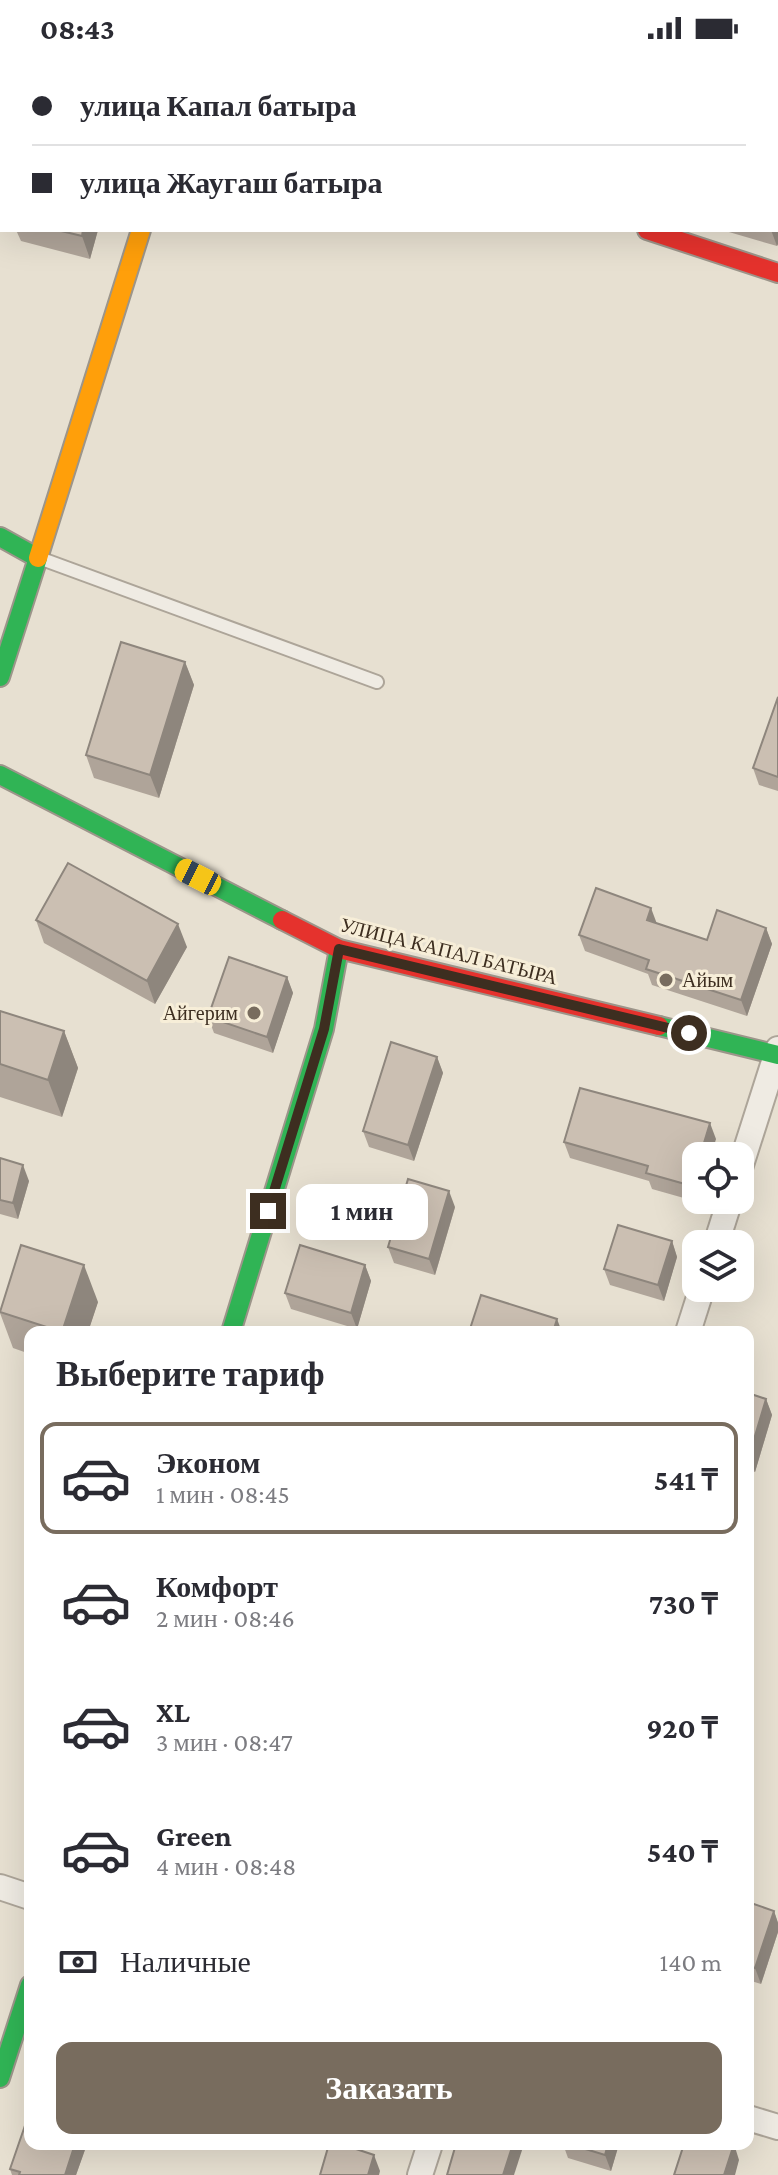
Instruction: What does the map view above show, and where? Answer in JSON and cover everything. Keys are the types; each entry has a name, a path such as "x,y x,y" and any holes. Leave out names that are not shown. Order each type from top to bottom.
{"street":[{"path":"0,677 140,232"},
{"path":"653,232 778,273"},
{"path":"0,537 38,558"},
{"name":"УЛИЦА КАПАЛ БАТЫРА","path":"0,775 339,949 777,1053"},
{"path":"233,1326 324,1029 339,949"},
{"path":"748,1142 777,1053"},
{"path":"690,1326 698,1302"},
{"path":"0,1887 24,1895"},
{"path":"0,2078 24,2004"},
{"path":"754,2120 778,2127"},
{"path":"420,2175 428,2150"}],"lane":[{"path":"38,558 377,682"}],"building":[{"path":"121,642 185,662 150,775 86,755"},
{"path":"778,697 778,777 753,768"},
{"path":"68,863 178,924 147,981 36,920"},
{"path":"596,888 651,908 647,920 707,940 717,910 766,928 741,1000 646,969 649,960 579,935"},
{"name":"Айгерим","path":"229,957 287,977 267,1037 208,1017"},
{"path":"0,1011 64,1031 48,1080 0,1064"},
{"path":"391,1042 437,1057 408,1145 363,1131"},
{"path":"580,1088 710,1123 704,1142 682,1142 682,1183 646,1173 648,1166 564,1142"},
{"path":"0,1158 23,1165 13,1203 0,1200"},
{"path":"408,1179 449,1191 429,1259 388,1247"},
{"path":"618,1225 672,1241 658,1285 604,1269"},
{"path":"21,1245 84,1265 64,1326 43,1326 0,1312"},
{"path":"300,1245 365,1265 351,1313 285,1293"},
{"path":"481,1295 557,1319 555,1326 471,1326"},
{"path":"754,1395 766,1399 754,1439"},
{"path":"754,1904 774,1911 754,1968"},
{"path":"24,2128 24,2150 73,2150 65,2175 19,2175 20,2172 10,2169"},
{"path":"327,2150 359,2150 374,2155 368,2175 320,2175"},
{"path":"454,2150 511,2150 503,2175 447,2175"},
{"path":"589,2150 606,2150 605,2155"},
{"path":"682,2150 732,2150 724,2175 674,2175"}],"traffic: fast":[{"path":"0,537 38,558 0,677"},
{"path":"0,775 282,920"},
{"path":"233,1326 324,1029 339,949"},
{"path":"659,1026 778,1055"},
{"path":"0,2078 24,2004"}],"traffic: slow":[{"path":"38,558 140,232"}],"traffic: jam":[{"path":"653,232 778,273"},
{"path":"282,920 339,949 659,1026"}],"place":[{"name":"Айым","path":"666,980"},
{"name":"Айгерим","path":"254,1013"}],"route":[{"path":"268,1211 324,1029 339,949 689,1033"}]}
